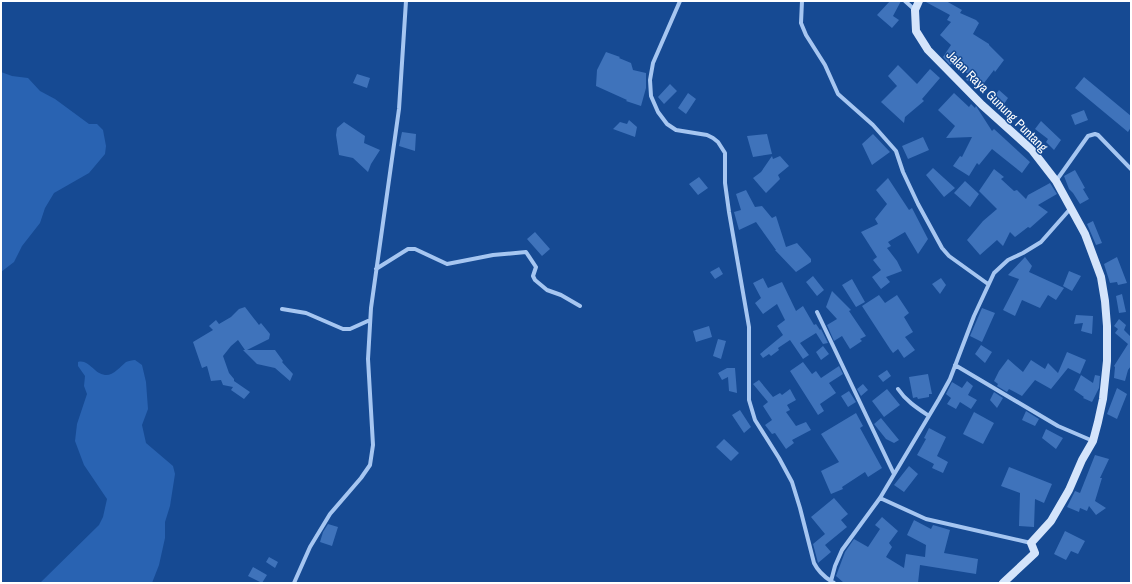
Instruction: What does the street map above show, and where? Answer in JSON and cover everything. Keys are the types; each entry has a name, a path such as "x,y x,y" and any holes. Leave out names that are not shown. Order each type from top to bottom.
{"street":[{"path":"294,583 310,547 330,514 361,478 370,465 373,445 368,359 370,320 398,109 406,1"},
{"path":"680,1 653,63 650,80 651,96 658,112 667,124 676,130 707,135 713,138 722,147 725,153 725,183 749,327 749,400 755,420 792,482 817,570 832,582 835,566 842,550 880,498 950,379 988,284 994,273 1001,265 1041,242 1072,207"},
{"path":"802,1 801,23 806,35 825,66 838,94 873,125 896,151 903,172 918,204 942,248 949,256 988,284"},
{"path":"905,1 915,10"},
{"name":"Jalan Raya Gunung Puntang","path":"919,1 915,10 916,31 928,50 982,105 1032,150 1056,181 1072,207 1085,234 1101,277 1107,326 1107,361 1103,399 1093,441 1082,460 1069,490 1051,521 1031,543"},
{"path":"1056,181 1088,136 1091,134 1098,135 1131,169"},
{"path":"376,269 412,248 447,264 493,255 526,252 536,267 533,276 535,280 547,290 561,295 580,306"},
{"path":"282,309 306,314 343,329 350,329 370,320"},
{"path":"817,312 894,474"},
{"path":"955,365 1058,426 1093,441"},
{"path":"898,389 908,402 929,416"},
{"path":"880,498 926,519 1031,543 1035,552 1002,583"}],"shaded area":[{"path":"1,72 12,76 28,78 40,91 55,99 89,124 97,124 103,130 106,146 105,154 89,173 54,193 45,208 40,223 22,246 14,262 1,272"},
{"path":"135,360 142,365 146,382 148,409 142,425 146,443 173,466 175,474 170,506 165,522 165,538 159,565 152,583 40,583 99,525 103,517 107,499 84,465 75,441 77,424 87,394 84,386 85,376 78,366 78,362 85,363 101,374 108,375 116,371 126,362"}],"building":[{"path":"890,1 901,1 893,16 899,20 892,28 877,15"},
{"path":"924,1 946,1 962,10 960,13 976,20 979,23 973,34 989,44 1004,60 981,87 966,80 970,75 952,63 950,65 943,57 951,45 940,35 951,22 947,20 950,15"},
{"path":"606,52 631,63 633,70 646,73 646,88 641,106 626,101 627,100 596,86 597,70"},
{"path":"898,65 917,84 930,69 940,78 922,99 924,101 905,117 904,123 881,102 897,86 888,76"},
{"path":"357,74 370,78 367,88 353,83"},
{"path":"1084,77 1131,116 1131,127 1128,132 1075,88"},
{"path":"670,84 677,91 664,104 658,97"},
{"path":"999,90 1008,98 1002,107 992,99"},
{"path":"688,93 696,99 686,114 678,108"},
{"path":"954,93 969,107 971,104 975,108 976,106 992,131 994,129 1030,162 1022,173 992,149 979,165 977,163 969,176 953,166 960,156 962,157 972,137 946,138 955,126 938,110"},
{"path":"1084,110 1088,120 1075,125 1071,115"},
{"path":"629,120 637,127 635,137 613,129 620,122 627,124"},
{"path":"1041,121 1061,140 1054,150 1046,142 1048,139 1035,129"},
{"path":"344,122 365,136 364,143 380,150 368,172 353,158 339,155 336,135 337,128"},
{"path":"402,132 416,134 415,151 399,146"},
{"path":"767,134 772,154 753,157 747,136"},
{"path":"873,134 890,152 872,165 862,144"},
{"path":"923,137 929,150 908,159 902,146"},
{"path":"772,156 773,159 780,156 789,166 778,175 780,179 766,193 753,178 761,172"},
{"path":"933,168 955,188 944,197 926,175"},
{"path":"994,169 1004,177 1001,179 1014,191 1017,190 1026,199 1028,195 1050,183 1057,194 1038,205 1048,212 1030,228 1028,227 1015,237 1010,232 1003,246 997,240 980,255 967,240 983,221 997,209 979,191"},
{"path":"1075,170 1089,199 1080,204 1069,189 1064,176"},
{"path":"699,177 708,188 698,195 689,184"},
{"path":"888,178 909,210 912,208 928,239 918,254 905,232 888,242 891,246 887,248 897,261 902,271 886,277 890,282 881,289 872,277 881,270 873,260 877,257 861,232 878,224 875,219 887,204 876,190"},
{"path":"965,181 979,194 970,207 954,193"},
{"path":"746,190 755,207 762,206 772,218 776,216 786,247 797,243 811,259 811,262 796,272 775,250 756,222 739,230 734,212 741,210 736,194"},
{"path":"1093,221 1102,243 1096,245 1087,224"},
{"path":"535,232 550,249 542,256 527,239"},
{"path":"1025,257 1032,266 1029,272 1064,288 1056,300 1048,295 1040,308 1022,300 1015,316 1003,310 1019,279 1008,275"},
{"path":"1117,257 1127,283 1118,285 1117,282 1110,283 1104,264"},
{"path":"719,267 723,274 715,279 710,272"},
{"path":"1069,271 1081,276 1072,291 1063,286"},
{"path":"813,276 824,290 817,296 806,282"},
{"path":"763,278 768,288 782,282 796,311 803,306 814,325 816,324 820,330 821,329 828,343 823,344 816,333 800,343 809,355 803,359 790,340 778,348 779,350 771,356 769,354 763,358 760,354 783,335 777,326 785,320 777,304 763,314 755,303 761,298 753,283"},
{"path":"941,278 946,285 940,294 932,284"},
{"path":"852,279 865,302 856,307 842,285"},
{"path":"832,291 851,310 849,311 866,336 860,339 862,341 850,349 842,336 834,341 827,325 837,319 826,307"},
{"path":"1122,294 1126,312 1119,313 1116,296"},
{"path":"879,295 885,303 897,295 909,313 904,317 913,332 905,337 915,350 904,358 898,349 893,353 862,306"},
{"path":"245,307 259,325 261,323 270,334 269,339 247,350 275,350 283,361 282,362 293,374 290,381 275,368 257,364 243,350 245,350 238,340 223,356 229,373 234,381 250,392 244,399 231,390 233,387 223,385 221,380 211,381 207,366 202,368 193,342 213,330 209,326 216,320 219,324 231,317 239,309"},
{"path":"982,308 995,313 982,342 970,336"},
{"path":"1076,315 1093,316 1092,334 1081,331 1083,323 1074,324"},
{"path":"1119,319 1126,325 1124,330 1131,337 1131,366 1128,370 1125,381 1114,378 1114,366 1128,344 1115,333 1118,329 1114,326"},
{"path":"709,326 712,337 696,342 693,331"},
{"path":"718,339 726,341 721,359 713,356"},
{"path":"981,345 992,352 985,363 975,354"},
{"path":"823,346 829,354 821,360 816,352"},
{"path":"1067,352 1086,360 1080,374 1068,368 1051,389 1035,380 1022,396 1009,389 1007,392 997,386 998,384 994,381 1008,359 1023,372 1031,360 1045,369 1048,363 1058,373"},
{"path":"803,362 812,374 816,371 821,378 839,366 843,374 829,383 836,393 820,404 824,411 818,415 790,371"},
{"path":"727,368 735,368 737,393 729,391 728,377 722,380 718,373"},
{"path":"887,370 891,376 883,382 878,376"},
{"path":"928,374 932,394 929,394 929,397 918,399 917,397 913,398 909,377"},
{"path":"1081,375 1093,383 1095,375 1100,376 1099,388 1092,402 1083,398 1084,397 1074,390"},
{"path":"759,380 773,397 780,393 782,395 790,389 796,400 787,405 790,410 786,412 796,426 806,422 811,430 792,440 794,443 786,449 775,433 772,434 765,425 772,420 763,406 768,402 753,384"},
{"path":"967,381 973,386 968,395 977,400 971,409 960,402 956,409 947,404 951,398 946,394 952,382 962,388"},
{"path":"863,384 868,390 861,396 857,389"},
{"path":"1117,388 1127,394 1117,419 1107,414"},
{"path":"887,389 900,405 884,417 872,401"},
{"path":"849,391 856,402 848,407 841,396"},
{"path":"994,392 1003,398 997,408 990,400"},
{"path":"740,410 751,427 744,433 732,415"},
{"path":"1026,411 1039,419 1035,426 1022,420"},
{"path":"974,412 994,423 983,444 963,434"},
{"path":"856,413 863,426 860,428 882,468 868,477 865,472 842,487 843,489 831,494 821,471 839,462 821,434"},
{"path":"881,418 899,440 894,443 886,439 874,424"},
{"path":"929,428 946,437 937,456 948,462 943,473 932,468 934,464 917,455 926,439 924,438"},
{"path":"1046,429 1063,438 1056,449 1042,438"},
{"path":"724,439 739,453 731,461 716,447"},
{"path":"1095,455 1109,459 1100,478 1102,478 1095,501 1106,508 1096,515 1089,506 1087,511 1080,508 1079,512 1067,507 1075,491 1080,493"},
{"path":"909,466 918,474 904,492 894,485"},
{"path":"1009,467 1052,484 1044,503 1035,499 1034,527 1019,526 1020,493 1001,486"},
{"path":"834,498 848,514 841,520 847,527 825,545 831,552 818,563 813,544 825,534 811,517"},
{"path":"882,517 898,531 889,543 892,547 886,557 904,568 906,554 925,557 926,545 907,535 914,520 931,529 933,525 950,530 944,553 978,559 976,574 920,565 918,583 844,583 836,576 845,552 854,539 868,547 880,529 875,525"},
{"path":"328,524 338,527 332,546 320,542 323,532"},
{"path":"1065,531 1085,541 1078,554 1071,551 1066,560 1054,554"},
{"path":"269,557 278,562 275,568 266,562"},
{"path":"253,567 267,575 262,583 248,576"}]}
